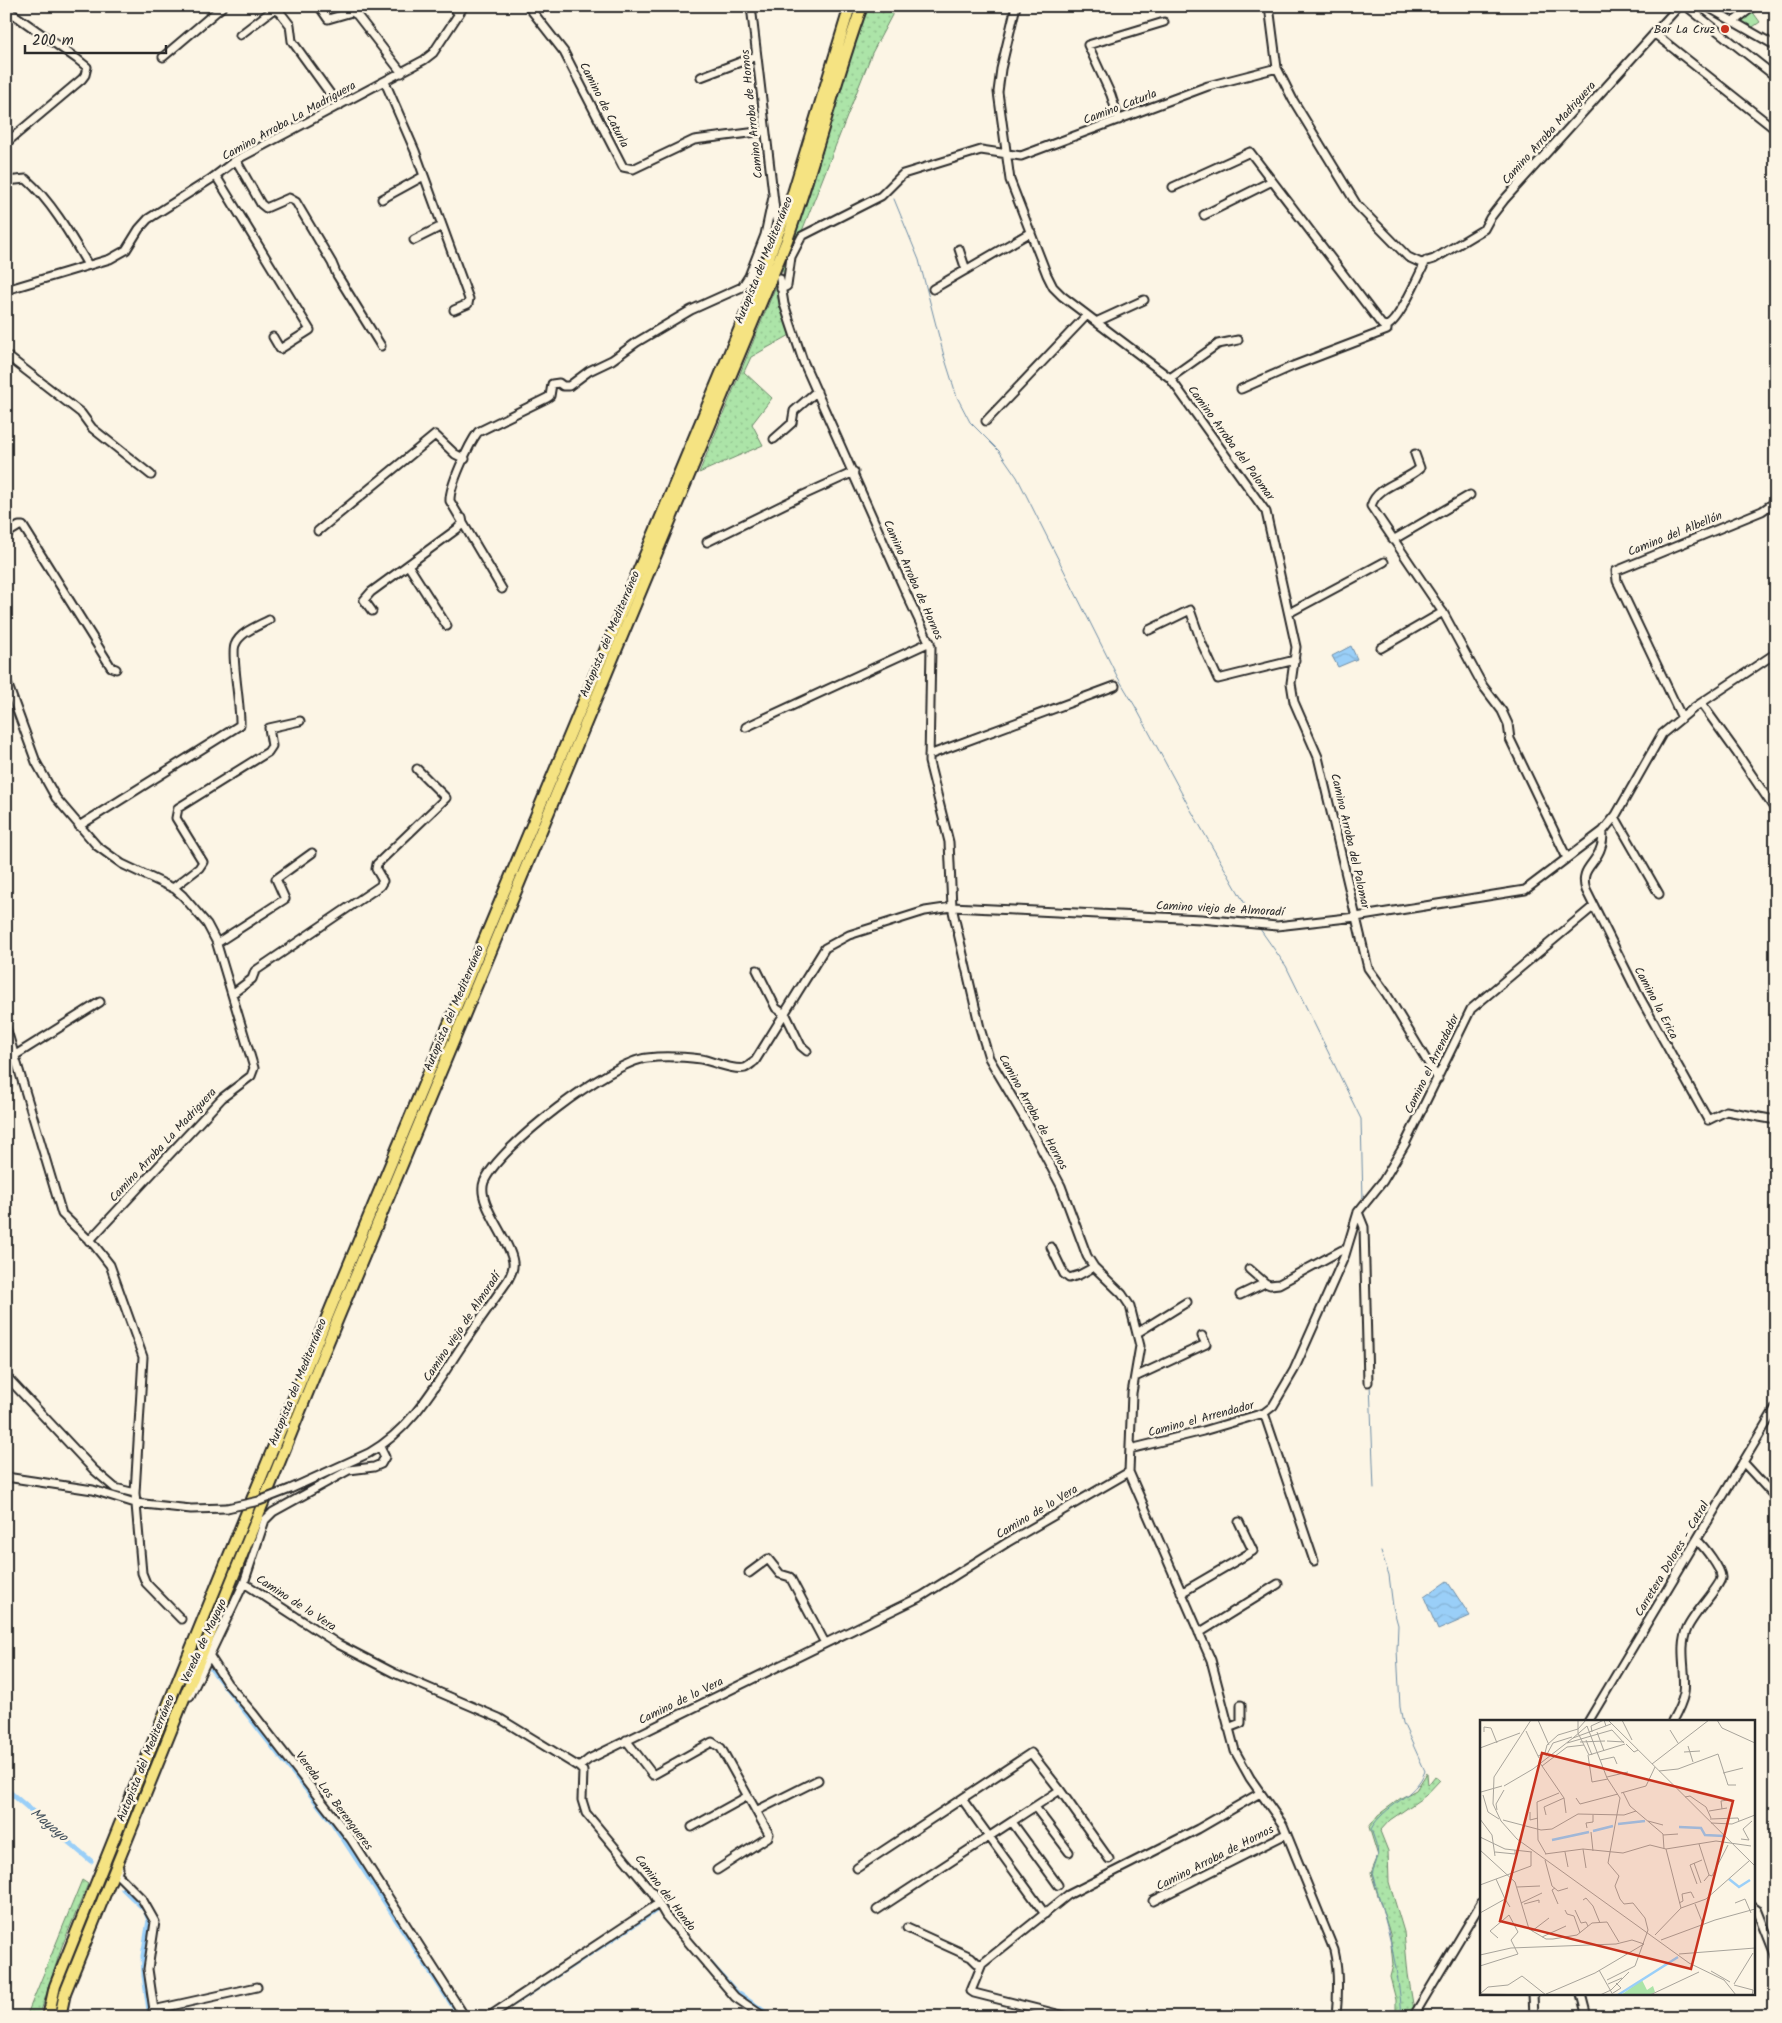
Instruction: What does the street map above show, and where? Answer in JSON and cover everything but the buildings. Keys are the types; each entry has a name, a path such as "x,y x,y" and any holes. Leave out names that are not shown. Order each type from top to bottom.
{"highway":[{"name":"Autopista del Mediterráneo","path":"48,2017 55,1986 184,1664 322,1328 760,280 790,203 850,6"},
{"name":"Autopista del Mediterráneo","path":"60,2017 65,1993 305,1398 787,240 846,51 862,6"}],"street":[{"path":"163,57 223,6"},
{"path":"319,6 328,19 352,12 357,14 402,73"},
{"path":"452,6 459,14"},
{"name":"Camino Arroba La Madriguera","path":"6,290 110,259 126,250 139,229 148,220 216,176 236,160 386,82 424,60 433,53 464,6"},
{"name":"Camino de Caturla","path":"528,6 564,52 623,167 633,169 694,140 765,131"},
{"name":"Camino Arroba de Hornos","path":"751,6 776,219"},
{"name":"Camino Arroba del Palomar","path":"1016,6 1001,69 998,92 1010,180 1053,287 1170,378 1266,512 1296,647 1291,683 1294,702 1318,757 1368,968 1386,993 1438,1078"},
{"path":"1269,6 1277,68 1293,100 1357,205 1408,257 1421,263 1426,261"},
{"name":"Camino Arroba Madriguera","path":"1426,261 1434,259 1484,229 1504,200 1679,6"},
{"path":"1706,6 1776,46"},
{"path":"1734,22 1754,6"},
{"path":"1691,8 1776,77"},
{"path":"6,9 87,67 87,71 82,79 6,142"},
{"path":"240,35 274,9 280,12 290,25 292,40 339,106"},
{"path":"1119,120 1111,95 1088,45 1164,22"},
{"path":"1655,34 1773,127 1776,117"},
{"path":"701,77 756,56"},
{"name":"Camino Caturla","path":"781,289 787,286 791,257 802,236 881,196 903,174 981,150 1021,156 1208,86 1277,68"},
{"path":"386,82 424,176 470,299 468,304 454,310"},
{"path":"1173,187 1250,152 1382,325 1387,326"},
{"path":"236,160 261,204 266,208 289,198 296,202 381,346"},
{"path":"216,176 310,330 280,349 273,337"},
{"path":"382,199 424,176"},
{"path":"6,182 26,179 34,186 68,230 88,265"},
{"path":"1204,215 1272,181"},
{"path":"502,590 450,500 453,481 465,459 472,440 478,432 550,396 552,384 559,383 563,386 570,386 589,371 612,360 636,342 690,310 742,287 749,276 765,236 772,197"},
{"path":"414,240 442,226"},
{"path":"933,289 1031,232"},
{"path":"959,249 966,270"},
{"path":"1241,389 1293,366 1387,330 1387,326 1391,324 1399,313 1426,261"},
{"name":"Camino Arroba de Hornos","path":"780,279 787,315 800,352 906,593 930,642 929,762 949,842 952,907 980,1028 989,1058 1032,1131 1061,1186 1082,1246 1094,1267 1122,1294 1130,1306 1140,1346 1132,1393 1128,1472 1211,1660 1235,1751 1260,1793 1283,1825 1334,1950 1337,1984 1336,2017"},
{"path":"1096,322 1144,300"},
{"path":"986,421 1087,315"},
{"path":"1170,378 1218,344 1238,340"},
{"path":"6,355 81,413 92,428 151,475"},
{"path":"774,439 792,423 794,411 818,391"},
{"path":"318,531 435,435 455,454 465,459"},
{"path":"1415,454 1420,468 1379,493 1371,506 1443,612 1483,686 1502,711 1508,724 1510,739 1567,858"},
{"path":"707,542 854,472"},
{"path":"1393,540 1470,495"},
{"name":"Camino del Albellón","path":"1682,718 1616,581 1616,571 1762,511 1772,504 1776,498"},
{"path":"372,611 364,600 371,592 457,529 463,523 462,518"},
{"path":"6,532 18,526 24,526 111,666 116,669"},
{"path":"1289,613 1384,562"},
{"path":"408,565 447,626"},
{"path":"1149,630 1190,610 1202,644 1218,678 1295,660"},
{"path":"1381,648 1443,612"},
{"path":"79,826 240,726 240,699 234,652 235,644 247,631 268,620"},
{"path":"746,727 930,642"},
{"name":"Camino viejo de Almoradí","path":"6,1477 93,1490 135,1503 191,1509 227,1508 259,1501 290,1489 380,1446 404,1426 419,1408 512,1272 511,1253 486,1204 482,1190 483,1183 488,1175 521,1136 579,1093 632,1062 647,1058 702,1059 744,1068 754,1061 824,948 849,935 916,913 952,907 1201,919 1277,926 1356,917 1525,890 1604,831 1615,816 1662,734 1701,703 1776,653"},
{"name":"Camino Arroba La Madriguera","path":"6,680 36,762 56,798 79,826 109,856 173,888 196,909 208,924 217,943 254,1068 251,1076 222,1098 89,1241"},
{"path":"929,755 1115,686"},
{"path":"1701,703 1737,752 1776,811"},
{"path":"173,888 199,868 202,862 176,818 178,808 268,752 272,746 269,728 300,721"},
{"path":"232,994 252,979 255,971 380,886 383,881 376,870 377,864 446,798 417,769"},
{"path":"1615,816 1659,894"},
{"name":"Camino la Erica","path":"1604,831 1601,848 1586,871 1583,880 1639,996 1708,1120 1716,1114 1726,1111 1776,1120"},
{"path":"217,943 285,899 276,879 312,853"},
{"name":"Camino el Arrendador","path":"1130,1450 1264,1413 1273,1406 1294,1370 1346,1252 1358,1212 1383,1181 1401,1151 1471,1010 1594,906"},
{"path":"757,970 776,1008 783,1013 801,1046 807,1051"},
{"path":"14,1056 100,1002"},
{"path":"6,1027 62,1214 110,1265 143,1356 135,1493 142,1573 146,1582 181,1619"},
{"path":"1358,1212 1364,1228 1368,1382"},
{"path":"1051,1248 1064,1274 1069,1278 1079,1276 1094,1267"},
{"path":"1249,1270 1265,1283 1270,1285 1279,1284 1342,1250 1346,1252"},
{"path":"1240,1295 1265,1283"},
{"path":"1137,1333 1187,1302"},
{"path":"1135,1377 1206,1344 1202,1336"},
{"path":"6,1376 94,1470 115,1488 135,1493"},
{"name":"Carretera Dolores - Catral","path":"1589,1720 1776,1407"},
{"path":"1264,1413 1314,1561"},
{"name":"Vereda de Mayayo","path":"154,2014 148,1969 156,1922 142,1899 117,1874 209,1655 244,1583 266,1520 273,1512 349,1470 374,1467 381,1464 385,1456 380,1446"},
{"path":"1743,1462 1776,1498"},
{"name":"Camino de lo Vera","path":"244,1583 338,1644 394,1673 499,1718 579,1767 588,1759 626,1740 922,1596 1008,1542 1128,1472"},
{"path":"1181,1593 1253,1551 1239,1522"},
{"path":"1673,1720 1684,1693 1683,1641 1686,1630 1697,1610 1719,1584 1721,1577 1720,1570 1697,1540"},
{"path":"749,1573 768,1559 780,1574 790,1577 825,1643"},
{"path":"1199,1633 1278,1584"},
{"name":"Vereda Los Berengueres","path":"209,1655 227,1683 252,1712 351,1839 465,2017"},
{"path":"1228,1728 1241,1723 1241,1704"},
{"path":"626,1740 653,1775 712,1742 717,1744 769,1834 768,1837 717,1870"},
{"path":"857,1868 1031,1753 1109,1859"},
{"name":"Camino del Hondo","path":"579,1767 583,1772 582,1800 586,1813 652,1892 666,1916 735,1997 764,2017"},
{"path":"756,1812 818,1780"},
{"path":"877,1910 1060,1790"},
{"path":"1069,2017 974,1993 971,1991 971,1986 982,1964 1077,1890 1198,1829 1260,1793"},
{"path":"692,1827 748,1796"},
{"path":"962,1799 1045,1914"},
{"path":"1035,1806 1069,1852"},
{"path":"1012,1822 1058,1885"},
{"name":"Camino Arroba de Hornos","path":"1153,1901 1286,1834"},
{"path":"488,2017 658,1904"},
{"path":"1413,2017 1480,1905"},
{"path":"1754,1907 1758,1909 1776,1957"},
{"path":"907,1928 971,1957 977,1963 982,1964"},
{"path":"154,2014 257,1987"},
{"path":"1533,1996 1534,2017"},
{"path":"1582,1996 1587,2017"}],"green space":[{"path":"869,6 893,6 892,15 872,53 802,231 787,262 786,274 782,276 782,267 810,193 852,50"},
{"path":"1752,11 1760,22 1750,29 1738,22"},
{"path":"778,281 792,334 751,357 744,372 772,398 752,424 763,445 699,473"},
{"path":"1427,1773 1428,1785 1435,1776 1440,1780 1425,1796 1390,1820 1380,1831 1388,1851 1389,1882 1404,1932 1414,2010 1410,2017 1396,2017 1396,2000 1390,1977 1393,1965 1390,1934 1371,1873 1378,1856 1369,1827 1378,1815 1401,1798 1416,1790"},
{"path":"82,1880 88,1884 62,1946 39,2017 26,2017"}],"water":[{"path":"1351,646 1357,659 1338,667 1332,656"},
{"path":"1447,1581 1470,1616 1438,1630 1424,1597"}],"waterway":[{"path":"894,199 919,260 944,356 957,397 970,422 999,451 1017,477 1117,676 1252,916"},
{"path":"1260,929 1286,966 1361,1119 1363,1200"},
{"path":"1370,1383 1374,1489"},
{"path":"1381,1551 1389,1575 1393,1607 1398,1625 1397,1650 1400,1707 1403,1723 1425,1771 1415,1788 1384,1813 1371,1829 1378,1851 1372,1873 1391,1944 1398,1980 1402,2017"},
{"path":"212,1670 332,1822 460,2017"},
{"name":"Mayayo","path":"6,1789 91,1861"},
{"path":"123,1889 145,1910 149,1920 143,1956 150,2017"},
{"path":"513,2004 655,1911"},
{"path":"711,1964 735,1991 772,2017"}],"tunnel":[{"path":"776,219 780,279"}],"place":[{"name":"Bar La Cruz","path":"1725,29"}]}
